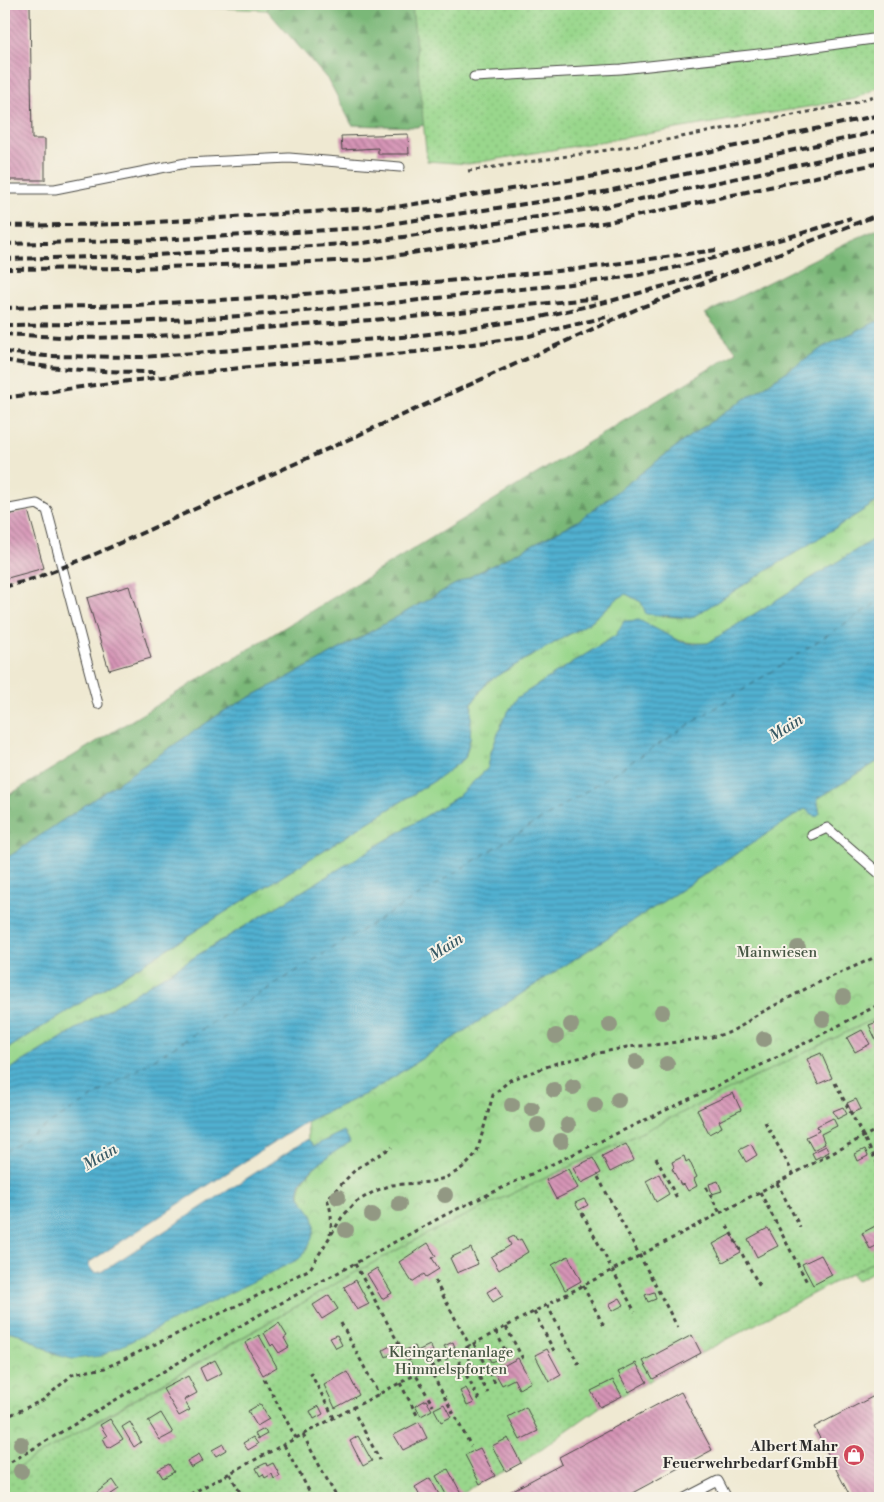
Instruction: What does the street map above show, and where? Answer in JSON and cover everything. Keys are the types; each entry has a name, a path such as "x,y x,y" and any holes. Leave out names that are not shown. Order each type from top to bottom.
{"lane":[{"path":"474,77 621,69 787,51 880,38"},
{"path":"4,189 55,189 186,163 289,158 400,167"},
{"path":"4,510 38,504 47,510 98,704"},
{"path":"812,835 827,828 880,874"},
{"path":"685,1498 718,1481 727,1498"}],"path":[{"path":"468,170 641,145 854,103 880,94"},
{"path":"4,1418 43,1400 73,1374 105,1368 260,1295 310,1269 342,1217 356,1202 375,1191 392,1185 430,1182 445,1178 458,1171 477,1152 493,1095 510,1080 557,1063 627,1047 663,1044 728,1033 811,986 880,955"},
{"path":"4,1466 257,1316 445,1215 780,1056 880,1004"},
{"path":"835,1083 880,1168"},
{"path":"766,1122 794,1175"},
{"path":"183,1498 880,1128"},
{"path":"329,1238 332,1212 327,1199 356,1169 392,1147"},
{"path":"656,1158 677,1198"},
{"path":"598,1177 678,1328"},
{"path":"777,1183 800,1227"},
{"path":"706,1187 720,1213"},
{"path":"760,1192 808,1284"},
{"path":"582,1213 635,1312"},
{"path":"727,1226 760,1287"},
{"path":"355,1264 433,1406"},
{"path":"435,1281 470,1346"},
{"path":"583,1286 606,1328"},
{"path":"547,1305 580,1367"},
{"path":"534,1312 554,1351"},
{"path":"341,1323 379,1394"},
{"path":"506,1327 523,1359"},
{"path":"496,1332 509,1358"},
{"path":"474,1344 496,1385"},
{"path":"464,1349 488,1393"},
{"path":"455,1354 480,1401"},
{"path":"429,1368 471,1446"},
{"path":"310,1372 334,1418"},
{"path":"264,1379 296,1438"},
{"path":"400,1383 418,1415"},
{"path":"356,1416 380,1460"},
{"path":"303,1434 337,1498"},
{"path":"284,1445 313,1498"},
{"path":"230,1474 242,1498"}],"green space":[{"path":"127,4 269,4 267,10"},
{"path":"269,4 412,4 424,125 416,127 352,125 329,81 267,10"},
{"path":"412,4 880,4 880,86 855,99 468,164 427,161"},
{"path":"880,228 880,320 825,346 694,433 578,521 452,586 313,664 224,711 4,860 4,798 737,352 705,314 850,241"},
{"path":"880,500 880,535 708,643 676,640 624,621 616,635 517,698 504,718 491,752 488,768 457,797 4,1073 4,1051 442,776 465,758 470,739 472,703 488,681 589,623 617,599 626,594 661,616 691,618"},
{"name":"Mainwiesen","path":"880,760 880,1016 624,1141 425,1235 358,1271 112,1412 4,1477 4,1330 20,1334 57,1355 258,1278 299,1259 311,1213 301,1199 301,1185 311,1171 335,1151 350,1142 344,1131 314,1146 308,1139 307,1121 372,1091 805,809 817,816 820,813 817,799"},
{"name":"Kleingartenanlage Himmelspforten","path":"880,1016 880,1258 600,1407 521,1463 450,1498 4,1498 4,1477 10,1472 358,1271 425,1235 624,1141"},
{"path":"880,1258 880,1268 856,1281 850,1274"}],"water":[{"path":"880,320 880,500 691,618 646,614 641,602 626,594 617,599 589,623 488,681 472,703 470,739 465,758 442,776 4,1051 4,860 224,711 313,664 452,586 578,521 694,433 825,346"},
{"name":"Main","path":"880,535 880,760 817,799 820,813 816,817 805,809 372,1091 307,1121 88,1263 90,1269 95,1273 101,1272 308,1139 314,1146 344,1131 350,1142 315,1167 300,1185 300,1197 311,1213 314,1231 310,1244 299,1259 101,1356 72,1359 57,1355 20,1334 4,1330 4,1073 457,797 488,768 491,752 504,718 517,698 616,635 624,621 639,620 681,642 694,644 708,643"}],"building":[{"path":"4,4 30,4 32,139 45,139 45,180 4,180"},
{"path":"408,134 409,154 378,154 378,148 342,150 341,136"},
{"path":"28,510 44,568 4,579 4,516"},
{"path":"129,586 151,658 109,670 87,598"},
{"path":"880,1021 880,1041 877,1042 869,1025"},
{"path":"862,1030 870,1044 855,1052 847,1038"},
{"path":"821,1053 832,1078 818,1084 807,1059"},
{"path":"733,1093 741,1110 719,1121 722,1127 709,1134 697,1110"},
{"path":"856,1099 861,1109 852,1113 847,1103"},
{"path":"843,1107 847,1114 837,1119 833,1111"},
{"path":"833,1118 837,1126 821,1134 825,1144 813,1150 806,1137 819,1131 817,1126"},
{"path":"626,1144 634,1160 610,1172 602,1156"},
{"path":"751,1144 757,1155 746,1162 739,1150"},
{"path":"826,1146 829,1152 815,1159 812,1153"},
{"path":"865,1149 868,1156 858,1161 855,1154"},
{"path":"684,1156 686,1162 689,1160 697,1177 694,1179 697,1186 688,1191 684,1184 681,1185 672,1169 674,1167 672,1162"},
{"path":"593,1158 601,1173 581,1183 573,1168"},
{"path":"568,1169 578,1188 556,1199 546,1180"},
{"path":"659,1174 669,1194 656,1202 646,1181"},
{"path":"718,1181 722,1191 712,1194 709,1184"},
{"path":"584,1199 588,1205 579,1210 575,1203"},
{"path":"879,1224 880,1244 870,1249 862,1233"},
{"path":"768,1228 778,1246 757,1257 748,1239"},
{"path":"731,1234 741,1252 723,1262 713,1244"},
{"path":"514,1236 517,1241 521,1239 528,1252 499,1270 491,1257 511,1245 508,1239"},
{"path":"428,1243 436,1256 432,1258 439,1269 426,1277 424,1274 412,1282 399,1262"},
{"path":"471,1248 478,1264 457,1273 450,1258"},
{"path":"821,1255 832,1275 813,1285 802,1264"},
{"path":"568,1256 581,1281 565,1290 552,1265"},
{"path":"377,1268 392,1293 382,1299 367,1274"},
{"path":"356,1280 369,1304 357,1310 344,1287"},
{"path":"497,1286 503,1296 493,1302 487,1292"},
{"path":"654,1292 656,1299 648,1302 645,1295"},
{"path":"329,1295 338,1309 322,1319 313,1305"},
{"path":"620,1298 624,1305 612,1311 609,1304"},
{"path":"279,1323 287,1336 284,1338 289,1347 279,1353 273,1344 271,1346 264,1333"},
{"path":"259,1335 277,1367 263,1375 245,1343"},
{"path":"337,1335 342,1345 336,1348 330,1338"},
{"path":"692,1335 701,1353 653,1379 643,1361"},
{"path":"453,1342 455,1347 447,1351 444,1346"},
{"path":"392,1345 395,1352 386,1357 383,1350"},
{"path":"430,1345 433,1351 408,1360 403,1351 415,1346 417,1351"},
{"path":"547,1349 561,1375 549,1382 535,1355"},
{"path":"497,1352 500,1358 491,1362 488,1356"},
{"path":"518,1358 531,1382 519,1389 514,1379 502,1385 494,1371"},
{"path":"215,1360 222,1373 206,1381 200,1368"},
{"path":"636,1363 647,1382 629,1392 618,1372"},
{"path":"347,1372 359,1395 335,1408 324,1385"},
{"path":"188,1376 197,1393 184,1400 190,1410 179,1416 163,1389"},
{"path":"613,1380 622,1396 600,1407 591,1391"},
{"path":"466,1388 474,1403 467,1406 460,1391"},
{"path":"681,1392 712,1450 623,1498 498,1498 562,1464 559,1457"},
{"name":"Albert Mahr Feuerwehrbedarf GmbH","path":"880,1393 880,1498 851,1498 814,1427"},
{"path":"426,1400 432,1410 421,1416 415,1406"},
{"path":"260,1404 269,1419 257,1426 248,1411"},
{"path":"444,1404 451,1417 441,1422 434,1409"},
{"path":"319,1406 323,1414 314,1419 310,1411"},
{"path":"526,1407 538,1431 520,1440 508,1417"},
{"path":"161,1413 173,1433 160,1440 148,1421"},
{"path":"110,1419 123,1439 108,1448 103,1438 107,1436 100,1425"},
{"path":"130,1422 141,1442 134,1447 122,1427"},
{"path":"419,1422 427,1438 403,1450 394,1435"},
{"path":"264,1429 267,1434 258,1439 255,1434"},
{"path":"358,1436 372,1461 363,1466 350,1441"},
{"path":"253,1437 258,1444 248,1450 243,1443"},
{"path":"508,1438 521,1463 506,1471 492,1446"},
{"path":"223,1444 226,1450 216,1456 212,1450"},
{"path":"480,1448 495,1476 480,1484 465,1455"},
{"path":"199,1454 203,1461 191,1468 187,1461"},
{"path":"266,1463 267,1466 273,1463 280,1476 274,1479 272,1474 265,1478 263,1474 260,1476 256,1468"},
{"path":"169,1464 174,1472 163,1478 158,1470"},
{"path":"448,1469 461,1493 450,1498 448,1498 436,1476"},
{"path":"430,1478 441,1498 421,1498 415,1487"},
{"path":"113,1480 119,1489 105,1498 100,1498 96,1493"}],"ferry route":[{"path":"4,1152 582,794 880,601"}],"railway":[{"path":"4,226 127,224 402,206 595,176 880,115"},
{"path":"4,244 161,240 362,228 599,193 880,131"},
{"path":"4,259 137,256 363,243 604,207 880,147"},
{"path":"4,269 135,268 368,260 608,222 880,163"},
{"path":"4,587 36,578 91,556 637,309 880,214"},
{"path":"4,325 243,316 362,306 604,280 699,262 851,218"},
{"path":"4,308 134,305 272,297 578,269 716,250"},
{"path":"4,352 46,356 143,357 415,336 532,319 614,300 711,273"},
{"path":"4,334 79,338 143,337 411,317 598,298"},
{"path":"4,398 240,368 416,352 529,336 610,316"},
{"path":"4,360 80,370 157,372"}],"place":[{"name":"Albert Mahr Feuerwehrbedarf GmbH","path":"854,1455"}]}
